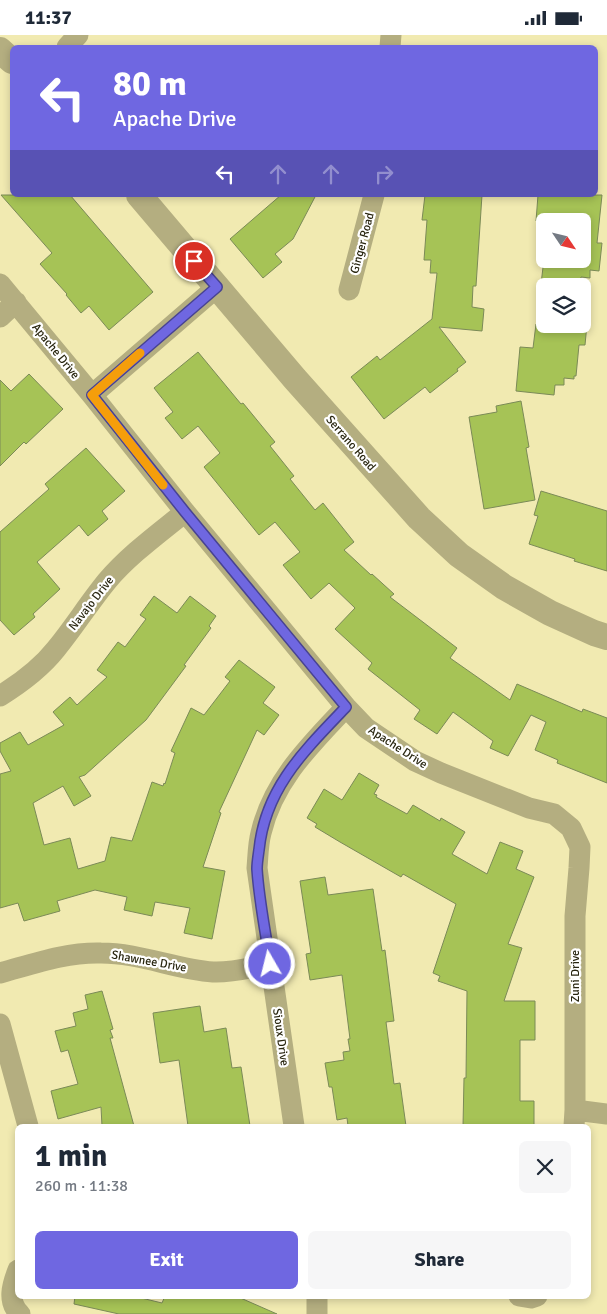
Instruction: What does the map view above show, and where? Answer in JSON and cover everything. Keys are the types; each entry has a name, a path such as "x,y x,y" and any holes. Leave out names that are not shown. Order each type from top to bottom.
{"street":[{"path":"69,45 78,35"},
{"path":"0,50 10,59"},
{"name":"Serrano Road","path":"141,197 381,477 419,518 459,555 504,587 550,613 607,637"},
{"name":"Ginger Road","path":"349,290 373,197"},
{"name":"Apache Drive","path":"0,284 92,395 185,512 346,707 366,728 415,761 529,808 554,814 570,828"},
{"path":"92,395 217,287"},
{"path":"0,317 16,302"},
{"name":"Navajo Drive","path":"0,696 39,667 55,650 108,580 135,553 185,512"},
{"name":"Sioux Drive","path":"294,1124 257,868 260,834 272,801 286,775 305,750 346,707"},
{"name":"Zuni Drive","path":"570,828 580,847 575,916 574,1118"},
{"name":"Shawnee Drive","path":"0,973 69,954 101,953 130,956 215,972 270,964"},
{"path":"0,1024 27,1124"},
{"path":"574,1118 607,1114"},
{"path":"15,1281 11,1295 14,1309 20,1314"},
{"path":"317,1299 317,1314"}],"building":[{"path":"1,195 10,195 10,197 72,197 153,292 109,330 89,306 81,313 40,264 52,253"},
{"path":"598,195 602,195 597,243 602,243 599,271 590,270 590,278 542,278 543,268 591,268 591,213 537,213 538,197 598,197"},
{"path":"279,197 315,197 293,239 275,254 282,262 263,278 230,239"},
{"path":"425,197 482,197 476,286 473,286 472,307 484,309 482,331 439,327 466,362 457,369 458,371 430,393 425,387 384,419 351,377 377,356 380,360 432,319 437,273 430,273 431,260 424,260 427,220 422,220"},
{"path":"536,324 536,333 586,333 585,345 579,345 576,376 574,376 574,379 564,378 564,385 555,385 554,395 516,391 520,347 533,348"},
{"path":"198,352 275,442 270,446 294,476 290,479 315,510 323,503 354,542 344,550 394,594 390,597 457,648 450,658 510,700 517,684 582,712 583,709 607,718 607,783 557,763 558,760 535,750 546,722 531,715 508,756 490,748 493,741 453,712 437,734 414,719 420,710 368,669 372,663 335,629 355,608 329,583 311,599 283,565 300,552 275,522 259,535 204,467 220,453 198,426 182,439 165,418 173,412 154,388"},
{"path":"29,374 63,409 26,444 24,442 0,466 0,380 11,391"},
{"path":"521,401 529,447 526,448 535,500 484,509 469,417 497,412 496,406"},
{"path":"86,448 125,491 102,511 108,519 88,536 79,525 37,562 60,589 33,614 35,617 14,635 0,620 0,532 49,489 45,484"},
{"path":"541,491 607,511 607,571 529,544 538,516 534,515"},
{"path":"154,596 177,613 190,596 216,616 209,626 211,628 184,665 186,666 146,720 85,775 79,777 91,796 74,806 63,786 33,803 44,845 70,838 78,869 105,861 111,837 132,841 152,782 163,786 165,784 175,753 171,751 191,708 204,715 230,681 225,677 239,660 275,687 263,703 279,715 264,735 257,730 219,812 221,813 203,867 225,871 212,939 184,933 190,908 155,902 152,916 124,910 127,897 95,890 57,901 60,911 24,921 18,903 0,908 0,774 11,771 0,751 0,743 20,732 28,745 64,725 53,712 70,697 77,705 107,677 97,670 118,642 125,647 146,619 140,615"},
{"path":"359,773 379,785 374,794 377,795 376,797 407,814 413,805 440,821 441,818 465,832 452,854 487,874 500,842 523,851 516,869 534,877 508,944 522,948 504,1001 535,1001 535,1040 520,1040 520,1101 534,1101 534,1124 463,1124 464,1078 466,1078 467,991 438,981 440,976 433,973 456,904 403,874 401,877 340,842 315,827 317,824 307,818 324,789 342,800"},
{"path":"325,877 328,895 373,889 382,951 385,950 394,1021 386,1022 394,1084 400,1083 406,1124 348,1124 347,1118 337,1120 332,1087 329,1087 325,1063 344,1060 343,1052 350,1051 342,975 310,980 306,954 311,953 300,881"},
{"path":"102,991 113,1029 110,1030 113,1038 110,1038 133,1124 102,1124 101,1107 58,1119 51,1091 78,1084 68,1050 61,1052 55,1031 76,1026 73,1013 88,1009 85,995"},
{"path":"200,1006 204,1032 226,1028 232,1068 241,1067 250,1124 188,1124 179,1060 160,1063 153,1013"},
{"path":"75,1299 145,1299 162,1303 164,1299 243,1299 277,1314 119,1314 74,1304"}],"slow traffic":[{"path":"140,353 92,395 163,485"}],"route":[{"path":"194,261 217,287 92,395 185,512 346,707 305,750 286,775 268,809 260,834 257,868 270,964"}]}
